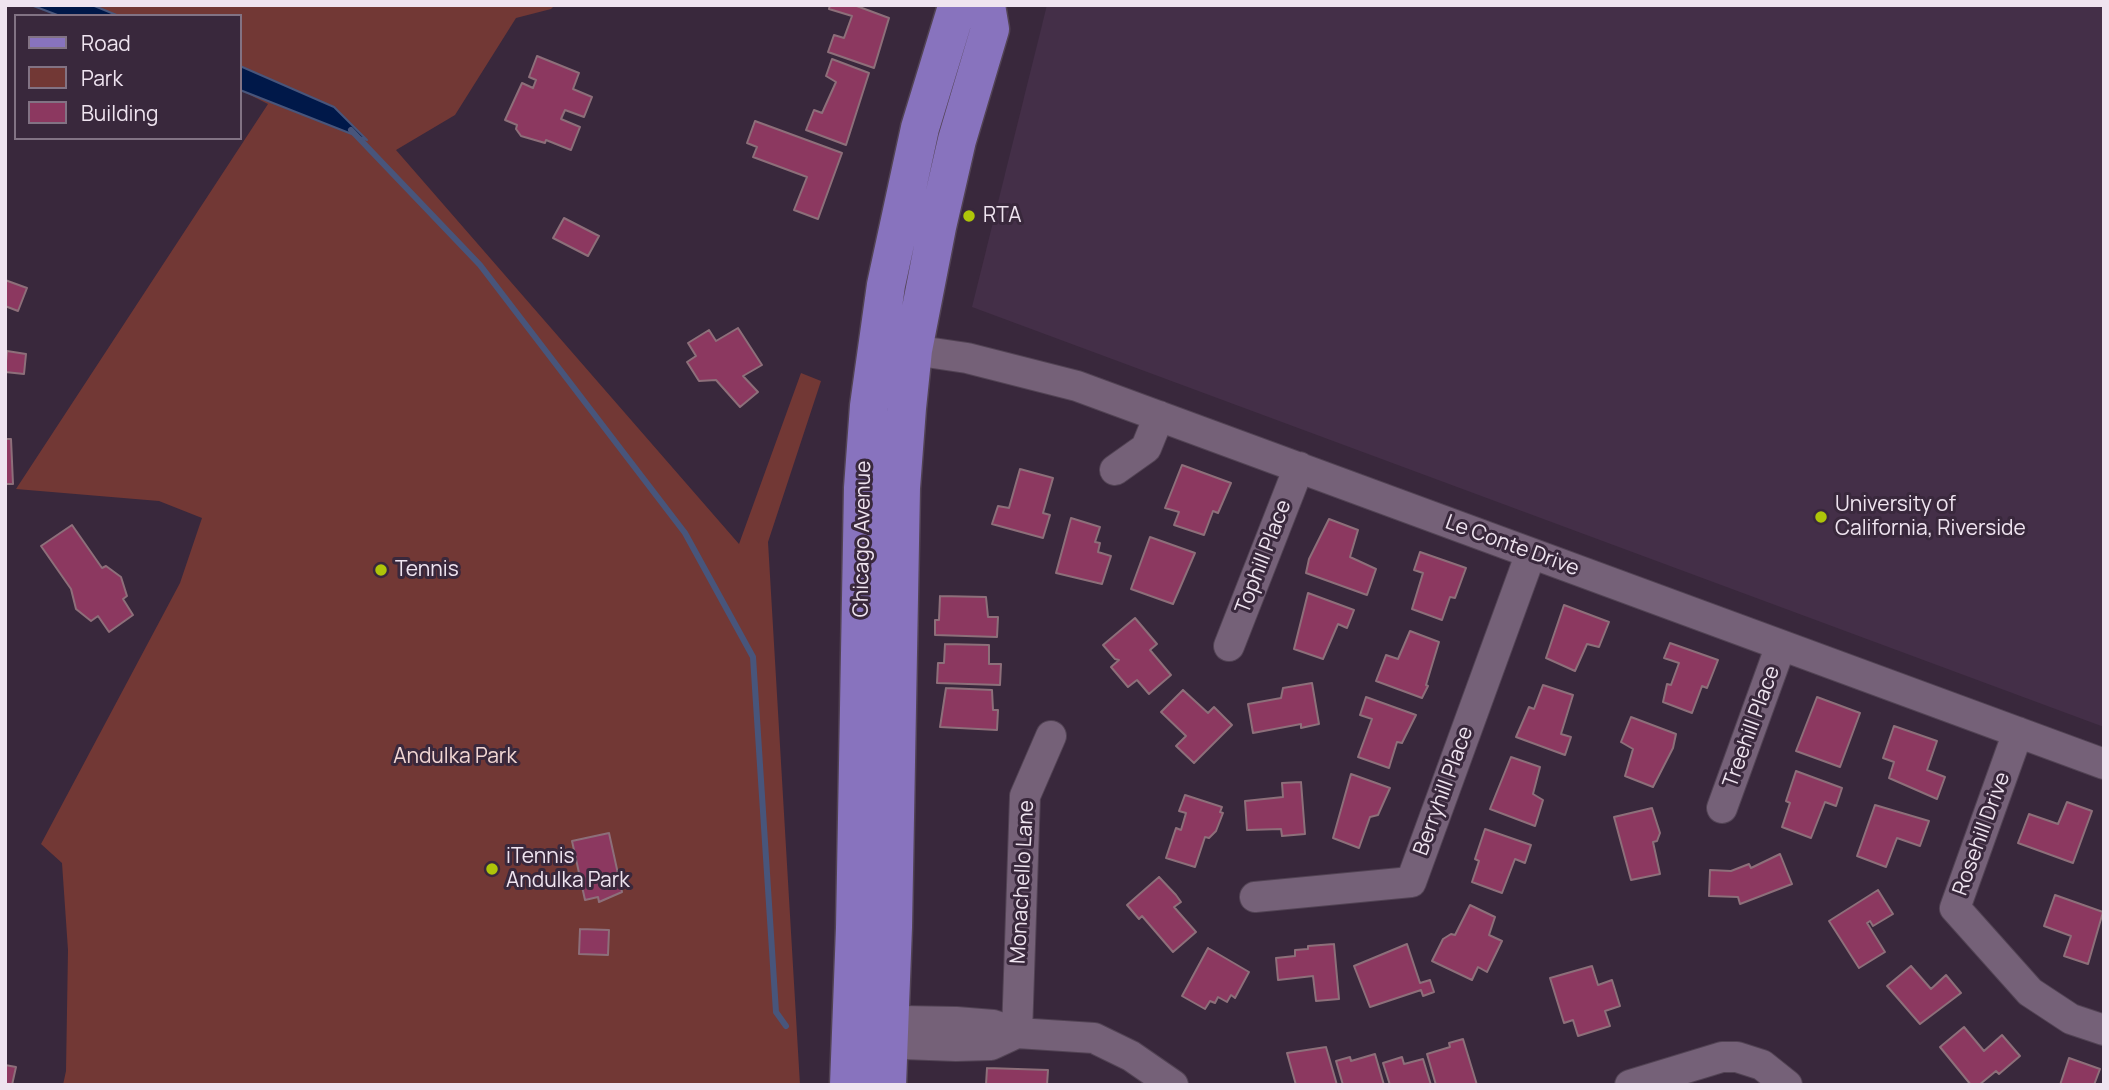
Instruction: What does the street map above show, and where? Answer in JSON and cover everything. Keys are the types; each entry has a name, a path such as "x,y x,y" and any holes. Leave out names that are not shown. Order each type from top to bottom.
{"main road":[{"name":"Chicago Avenue","path":"849,1085 855,928 863,488 869,406 886,285 920,128 956,10 961,5"},
{"name":"Chicago Avenue","path":"887,1085 901,488 913,351 957,140 990,29 986,5"},
{"path":"869,406 913,351 899,339 894,320 917,203 908,184"}],"street":[{"name":"Le Conte Drive","path":"913,351 967,358 1022,370 1159,416 2104,764"},
{"path":"1115,470 1146,448 1159,416"},
{"name":"Tophill Place","path":"1229,646 1299,467"},
{"name":"Berryhill Place","path":"1255,897 1411,882 1531,553"},
{"name":"Treehill Place","path":"1722,808 1781,645"},
{"name":"Rosehill Drive","path":"2018,733 1955,908 2030,992 2071,1019 2104,1030"},
{"name":"Monachello Lane","path":"1017,1033 1025,796 1051,736"},
{"path":"888,1033 903,1044 956,1046 991,1045 1017,1033 1094,1038 1131,1056 1173,1085"},
{"path":"1630,1085 1691,1076 1722,1057 1749,1059 1787,1085"}],"shaded area":[{"name":"University of California, Riverside","path":"1047,5 2104,5 2104,727 972,307"}],"green space":[{"name":"Andulka Park","path":"31,5 555,5 551,9 516,18 455,115 396,150 739,544 801,373 821,381 768,542 800,1085 63,1085 66,1071 68,950 62,863 41,844 180,583 202,518 159,501 16,489 268,104 242,91 242,14 55,14"}],"water":[{"path":"31,5 92,5 114,14 55,14"},
{"path":"242,67 334,107 367,140 242,91"}],"building":[{"path":"830,5 854,5 889,18 874,68 828,52 834,35 844,38 852,16 829,9"},
{"path":"537,56 579,73 573,89 592,97 584,117 565,110 561,119 580,127 571,150 546,140 545,143 521,136 516,129 517,125 505,120 522,83 533,88 536,80 529,77"},
{"path":"832,59 869,73 846,145 806,130 814,110 822,113 836,82 826,76"},
{"path":"755,121 842,153 818,219 794,210 807,177 753,157 757,147 747,143"},
{"path":"564,218 599,236 588,256 553,238"},
{"path":"5,280 27,288 18,311 5,306"},
{"path":"738,328 762,365 743,376 758,392 740,407 716,380 699,381 687,362 696,356 688,343 709,330 716,341"},
{"path":"7,351 26,354 24,374 5,372"},
{"path":"5,439 11,439 13,484 5,484"},
{"path":"1182,465 1231,483 1218,513 1213,511 1204,535 1174,525 1179,512 1165,508"},
{"path":"1020,469 1053,478 1043,513 1050,515 1043,538 992,524 998,506 1009,508"},
{"path":"1071,518 1100,527 1095,542 1100,543 1098,552 1111,556 1102,584 1056,573"},
{"path":"1329,519 1358,530 1350,557 1376,569 1367,595 1306,573 1309,559"},
{"path":"72,525 102,568 106,566 121,577 127,596 123,599 133,615 109,632 98,616 91,621 76,609 71,589 41,546"},
{"path":"1150,537 1195,553 1173,604 1131,589"},
{"path":"1420,552 1466,568 1455,598 1450,597 1442,620 1412,609 1423,573 1414,570"},
{"path":"1308,593 1354,610 1347,628 1338,624 1323,659 1294,649"},
{"path":"940,596 986,597 988,617 998,617 997,637 935,635"},
{"path":"1564,605 1609,622 1599,647 1587,644 1575,671 1546,658"},
{"path":"1135,618 1157,644 1150,650 1171,675 1149,694 1137,680 1128,687 1111,667 1119,660 1103,645"},
{"path":"1410,631 1439,642 1426,685 1428,686 1422,698 1376,681 1386,655 1398,659"},
{"path":"1670,643 1718,660 1707,688 1702,686 1692,713 1663,702 1667,684 1671,685 1679,663 1664,658"},
{"path":"945,644 989,645 989,664 1001,664 1000,685 937,683 938,663 944,663"},
{"path":"1312,683 1319,724 1301,728 1301,724 1253,733 1248,704 1281,698 1283,688"},
{"path":"1543,685 1573,695 1561,734 1571,737 1565,755 1516,737 1529,707 1534,709"},
{"path":"946,688 992,690 993,710 998,710 997,730 940,727"},
{"path":"1183,690 1208,713 1214,707 1232,725 1194,763 1176,746 1186,736 1161,712"},
{"path":"1366,697 1416,715 1402,743 1397,742 1389,768 1358,757 1372,719 1360,715"},
{"path":"1817,697 1860,713 1840,767 1796,751"},
{"path":"1631,717 1676,734 1673,748 1653,787 1625,776 1633,749 1621,742"},
{"path":"1894,726 1937,741 1927,770 1945,777 1937,799 1889,778 1894,762 1883,758"},
{"path":"1511,757 1540,767 1533,794 1543,800 1535,826 1490,809"},
{"path":"1796,771 1842,788 1836,806 1825,802 1811,838 1782,827 1790,803 1786,801"},
{"path":"1351,774 1390,788 1378,815 1370,817 1359,848 1333,838"},
{"path":"1301,782 1305,834 1282,836 1281,829 1247,830 1245,801 1283,797 1282,783"},
{"path":"1185,795 1222,807 1220,812 1223,813 1216,831 1209,838 1205,837 1195,867 1166,858 1176,828 1181,830 1186,813 1179,811"},
{"path":"2067,802 2092,811 2073,863 2018,843 2029,814 2058,824"},
{"path":"1875,805 1929,821 1920,846 1897,838 1886,867 1857,856"},
{"path":"1652,808 1660,833 1657,841 1653,842 1660,874 1631,880 1614,817"},
{"path":"1485,829 1531,845 1525,863 1515,859 1502,893 1472,882 1479,861 1475,859"},
{"path":"609,833 622,892 599,902 598,897 585,900 572,841"},
{"path":"1780,854 1792,884 1740,904 1738,897 1709,896 1710,870 1731,871 1749,864 1751,868"},
{"path":"1159,877 1181,902 1174,907 1196,932 1173,952 1142,916 1139,919 1127,905"},
{"path":"1878,890 1893,914 1873,926 1870,921 1867,923 1885,952 1859,968 1829,921"},
{"path":"2055,895 2103,912 2088,964 2064,956 2071,936 2044,926"},
{"path":"1470,905 1495,917 1489,935 1502,941 1487,972 1478,967 1472,980 1432,961 1443,939 1451,934 1455,935"},
{"path":"580,929 609,930 608,955 579,954"},
{"path":"1334,944 1339,999 1316,1001 1313,976 1278,980 1276,958 1295,956 1295,950 1308,949 1308,946"},
{"path":"1407,944 1420,983 1430,980 1434,992 1423,996 1421,990 1370,1007 1354,966"},
{"path":"1208,948 1249,972 1235,998 1231,995 1227,1002 1218,997 1215,1003 1210,1001 1205,1009 1182,996"},
{"path":"1592,966 1598,985 1612,980 1620,1006 1605,1011 1610,1026 1578,1036 1573,1020 1564,1023 1550,978"},
{"path":"1911,966 1931,989 1946,975 1961,993 1920,1024 1887,986"},
{"path":"1964,1027 1984,1051 2002,1035 2020,1056 1999,1074 1996,1071 1979,1085 1971,1085 1940,1047"},
{"path":"1463,1039 1477,1085 1436,1085 1427,1054 1450,1047 1449,1043"},
{"path":"1326,1047 1337,1085 1296,1085 1287,1053"},
{"path":"1375,1054 1384,1085 1343,1085 1336,1061 1350,1057 1351,1061"},
{"path":"1402,1057 1404,1064 1423,1059 1431,1085 1390,1085 1383,1063"},
{"path":"2069,1058 2100,1069 2094,1085 2060,1085"},
{"path":"5,1065 16,1067 12,1085 5,1085"},
{"path":"987,1068 1048,1070 1047,1085 986,1085"}],"waterway":[{"path":"351,130 480,265 685,533 753,657 776,1012 786,1026"}],"place":[{"name":"RTA","path":"969,216"},
{"name":"University of California, Riverside","path":"1821,517"},
{"name":"Tennis","path":"381,570"},
{"name":"iTennis Andulka Park","path":"492,869"}]}
